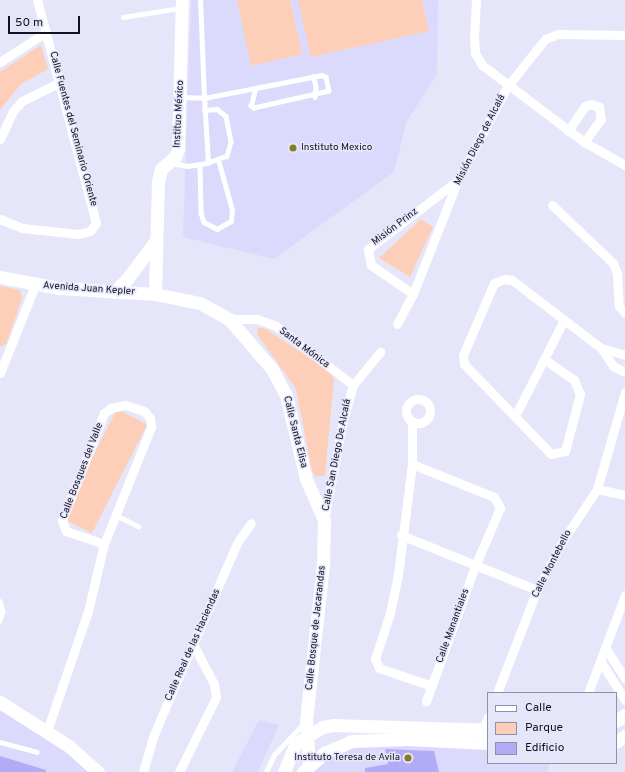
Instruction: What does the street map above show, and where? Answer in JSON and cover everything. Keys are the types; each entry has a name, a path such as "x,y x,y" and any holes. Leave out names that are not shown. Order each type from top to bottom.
{"street":[{"name":"Calle Fuentes del Seminario Oriente","path":"0,219 22,228 84,234 94,227 96,216 37,0"},
{"path":"476,0 475,52 482,65 508,87 568,131 584,142 625,165"},
{"name":"Instituo México","path":"154,294 154,243 158,182 161,169 177,154 178,149 182,4"},
{"path":"0,62 46,32"},
{"name":"Misión Diego de Alcalá","path":"397,324 413,294 458,180 508,87 549,37 558,34 625,35"},
{"path":"0,139 13,111 22,101 60,82"},
{"path":"568,131 585,106 591,104 599,107 601,118 584,142"},
{"name":"Misión Prinz","path":"413,294 371,265 368,260 368,249 458,180"},
{"path":"552,206 613,263 617,273 619,306 625,314"},
{"path":"114,292 127,280 154,243"},
{"name":"Avenida Juan Kepler","path":"0,277 35,285 154,294"},
{"path":"544,359 574,380 579,389 565,451 551,454 467,368 463,359 463,355 494,283 505,279 512,280 602,348 625,355"},
{"path":"0,373 3,357 35,285"},
{"name":"Calle Santa Elisa","path":"154,294 200,303 229,319 260,352 286,395 306,479 324,520"},
{"name":"Santa Mónica","path":"229,319 257,318 276,326 352,384"},
{"path":"515,416 564,320"},
{"path":"602,348 613,366 625,372"},
{"name":"Calle San Diego De Alcalá","path":"324,520 343,420 352,384 380,352"},
{"name":"Calle Montebello","path":"497,692 537,590 563,540 597,489 625,392"},
{"name":"Calle Bosques del Valle","path":"47,731 88,611 104,544 151,427 150,418 144,411 125,405 111,408 104,413 62,521 66,531 104,544"},
{"path":"412,421 412,464 393,599 375,663 379,668 432,686"},
{"name":"Calle Manantiales","path":"412,464 494,497 500,508 475,566 426,701"},
{"path":"597,489 625,495"},
{"name":"Calle Bosque de Jacarandas","path":"306,768 306,720 323,564 324,520"},
{"name":"Calle Real de las Haciendas","path":"143,772 153,737 194,646 237,543 251,523"},
{"path":"401,535 537,590"},
{"path":"588,692 606,649 625,595"},
{"path":"178,772 216,697 214,684 194,646"},
{"path":"606,649 625,678"},
{"path":"601,662 625,700"},
{"path":"0,702 70,747 98,772"},
{"path":"284,772 290,751 306,735 333,725 486,725 483,742"},
{"name":"Calle Bosque de Jacarandas","path":"306,768 338,745 352,741 407,739 483,742"}],"lane":[{"path":"200,0 204,110 208,163"},
{"path":"123,17 182,4"},
{"path":"180,97 204,98 255,89 312,76 324,75 329,92 315,97 254,108 251,106 255,89"},
{"path":"312,76 316,86 315,97"},
{"path":"167,162 188,166 208,163 218,160 229,152 231,142 226,116 217,109 204,110"},
{"path":"200,164 201,213 204,222 217,230 231,221 232,210 218,160"},
{"path":"116,515 138,526"},
{"path":"0,601 3,611 0,621"},
{"path":"266,772 274,755 306,720"},
{"path":"0,742 37,752"}],"shaded area":[{"name":"Instituto Mexico","path":"191,0 438,0 437,74 406,123 394,172 274,259 183,237"},
{"path":"0,711 78,757 89,772 0,772"},
{"path":"259,720 279,725 258,772 232,772"},
{"name":"Instituto Teresa de Avila","path":"365,743 487,747 487,764 550,764 547,772 313,772 332,752"}],"green space":[{"path":"237,0 290,0 302,54 251,66"},
{"path":"298,0 422,0 429,31 311,57"},
{"path":"41,45 48,69 21,84 0,110 0,72"},
{"path":"421,219 433,227 410,277 379,258"},
{"path":"0,286 20,290 22,299 6,344 0,347"},
{"path":"258,328 264,328 330,371 334,380 325,475 317,477 312,471 296,389 257,334"},
{"path":"117,409 147,424 92,533 62,518"}],"building":[{"path":"385,749 434,751 439,772 365,772 365,768 388,764"},
{"path":"0,756 46,770 46,772 0,772"}],"place":[{"name":"Instituto Mexico","path":"293,148"},
{"name":"Instituto Teresa de Avila","path":"408,758"}]}
